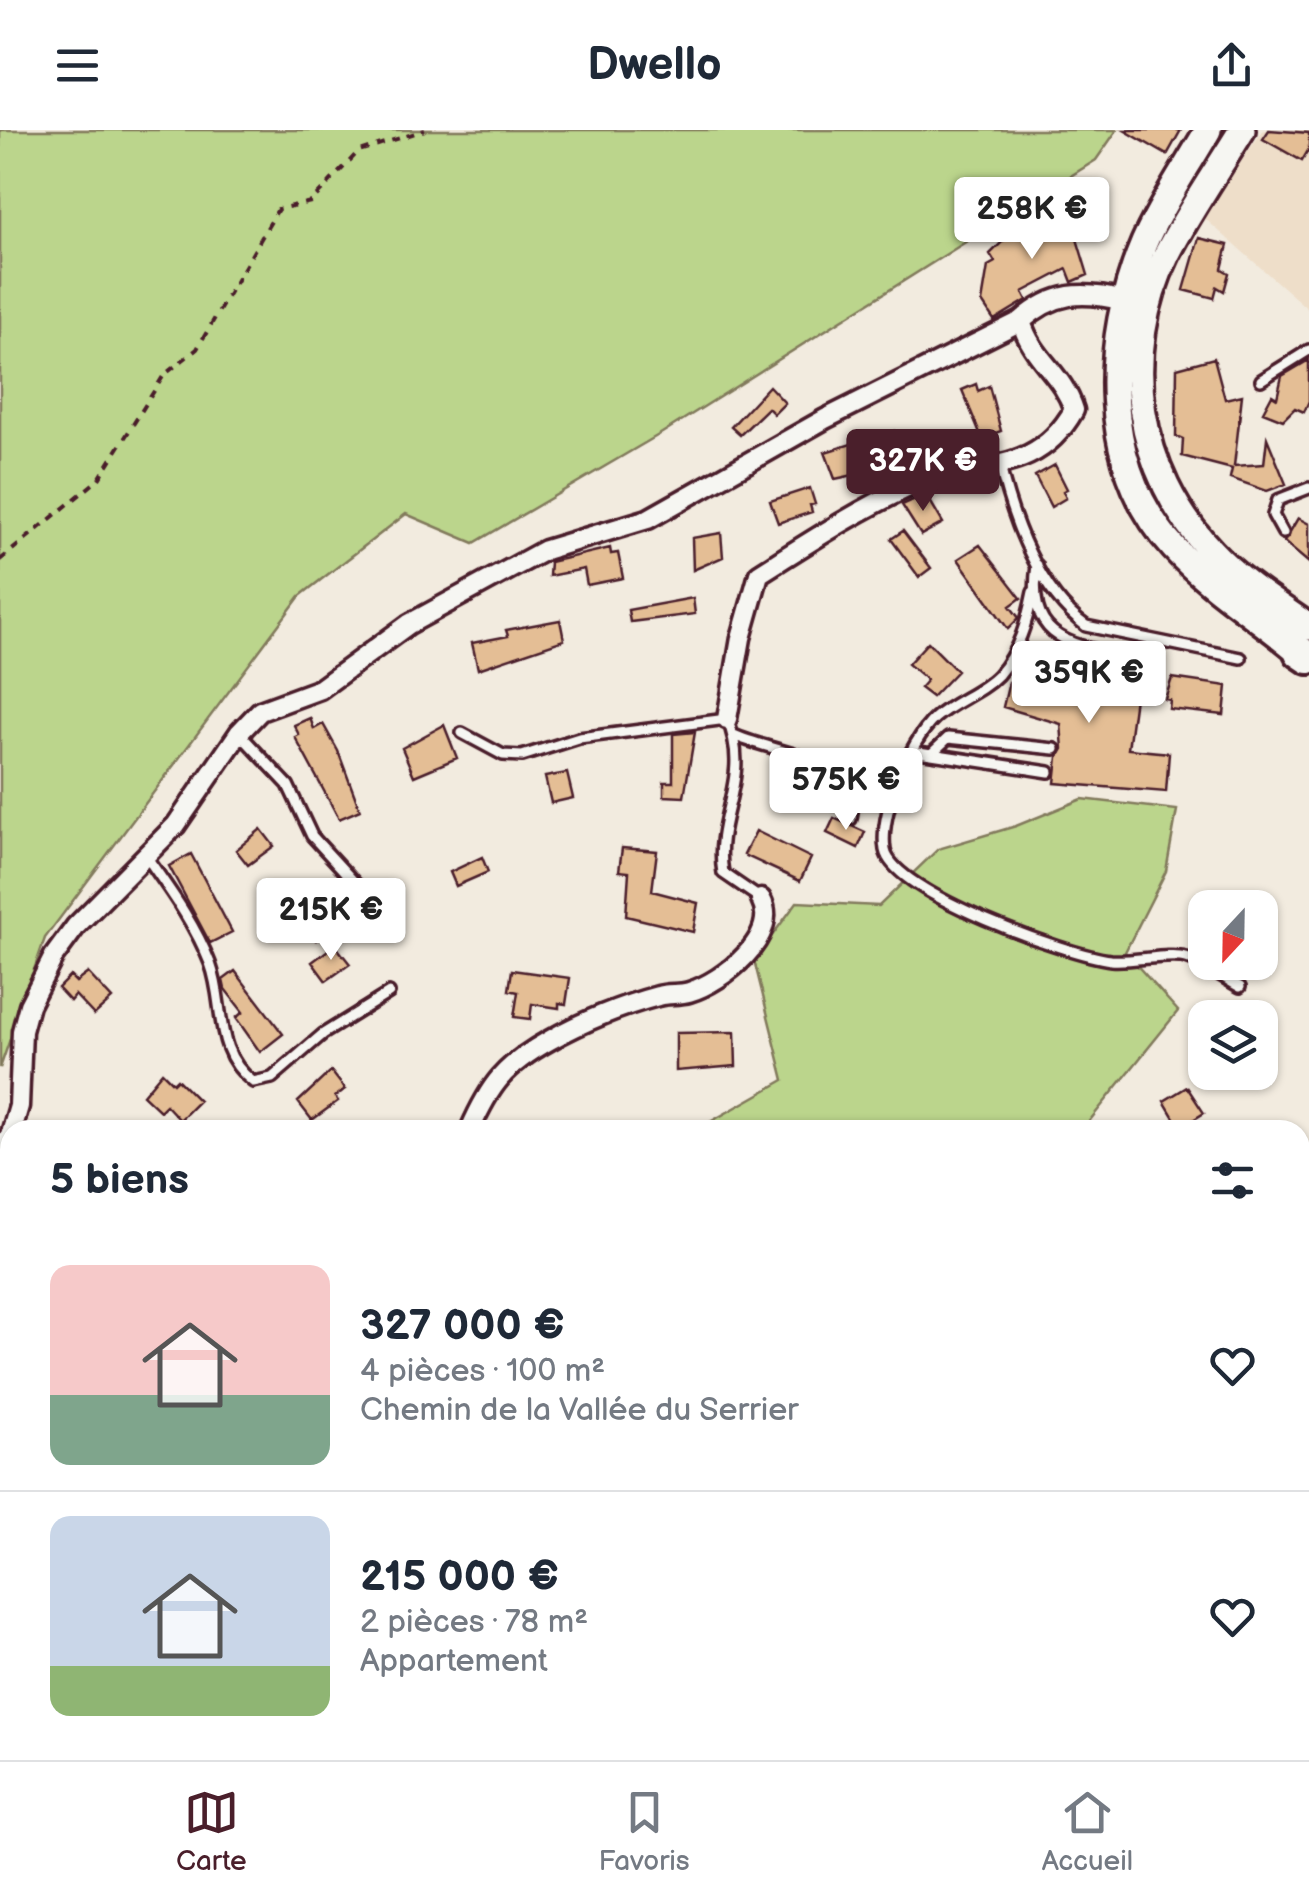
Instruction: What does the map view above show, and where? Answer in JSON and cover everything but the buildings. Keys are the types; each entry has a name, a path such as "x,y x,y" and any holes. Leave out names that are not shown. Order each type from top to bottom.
{"main road":[{"path":"1208,130 1146,239 1125,296 1116,367 1118,433 1140,494 1170,544 1198,572 1307,649"},
{"path":"1242,130 1166,257 1150,298 1139,370 1144,427 1156,464 1175,502 1210,551 1307,649"}],"street":[{"path":"15,1120 19,1106 19,1050 29,1005 54,956 144,853 192,805 239,733 260,711 320,689 409,624 545,550 648,519 825,419 1021,321 1042,303 1088,292 1125,296"},
{"path":"731,727 731,684 759,574 913,485 956,470 1015,462 1062,431 1074,410 1065,383 1029,348 1021,321"},
{"path":"474,1120 488,1088 552,1038 659,996 690,992 724,972 763,934 768,912 761,899"}],"lane":[{"path":"1261,380 1309,350"},
{"path":"1000,466 1008,499 1037,565 1070,614 1086,626 1241,658"},
{"path":"1283,533 1273,515 1278,500 1309,488"},
{"path":"1037,565 1033,592 1012,656 996,677 934,719 912,751 890,803 885,850 898,872 936,896 1005,927 1106,960 1144,962 1184,957 1240,987"},
{"path":"1033,592 1045,628 1070,644 1122,656"},
{"path":"731,727 739,760 719,850 723,873 761,899"},
{"path":"462,734 503,755 522,756 578,738 731,727 756,746 820,762 848,778 855,790 851,819"},
{"path":"239,733 288,785 312,836 356,884 367,914"},
{"path":"931,754 948,738 1055,749"},
{"path":"912,751 1049,772"},
{"path":"144,853 185,914 210,963 226,1050 254,1082 272,1078 323,1034 389,994"}],"path":[{"path":"0,560 100,479 164,375 197,349 278,209 311,202 359,151 425,130"}],"shaded area":[{"path":"1263,130 1309,130 1309,310 1203,217"}],"green space":[{"path":"0,130 1117,130 1096,160 662,433 474,543 406,514 300,596 45,938 0,1068"},
{"path":"1082,799 1177,810 1166,871 1125,952 1178,1011 1090,1120 714,1120 784,1080 754,960 797,902 879,906 938,849 1016,826"}]}
